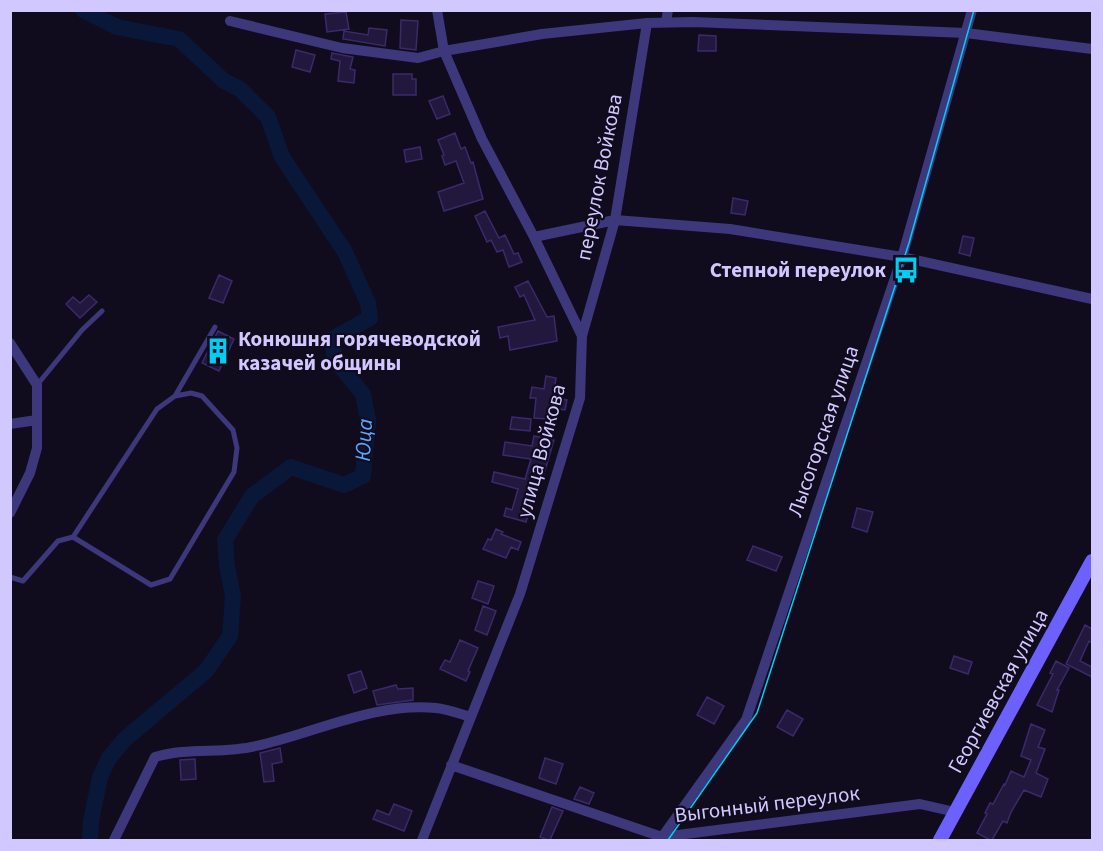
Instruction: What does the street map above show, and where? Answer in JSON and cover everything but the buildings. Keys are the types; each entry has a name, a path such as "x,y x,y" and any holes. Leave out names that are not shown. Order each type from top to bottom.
{"main road":[{"name":"Георгиевская улица","path":"940,840 1092,561"}],"street":[{"name":"улица Войкова","path":"422,840 520,594 580,398 582,336 534,237 482,139 444,51 437,10"},
{"path":"666,22 668,10"},
{"name":"Лысогорская улица","path":"661,839 746,720 902,257 972,10"},
{"path":"230,21 342,48 418,58 444,51 542,34 666,22 966,33 1092,49"},
{"name":"переулок Войкова","path":"582,336 615,220 646,23"},
{"path":"534,237 615,220 730,229 902,257 1092,299"},
{"path":"10,343 37,385 37,448 30,473 10,513"},
{"path":"10,424 37,420"},
{"path":"114,840 155,757 175,751 254,747 389,709 436,708 471,717"},
{"name":"Выгонный переулок","path":"451,765 661,839 920,804 955,812"}],"lane":[{"path":"37,385 82,330 102,312"},
{"path":"10,577 23,581 58,542 73,537 157,409 175,396 215,327"},
{"path":"73,537 151,585 170,579 234,472 237,448 233,430 202,396 191,393 175,396"}],"waterway":[{"name":"Юца","path":"83,10 117,27 179,39 224,81 240,89 268,117 282,157 345,252 368,303 370,318 332,339 335,360 363,394 368,420 363,476 344,485 291,467 252,496 225,540 233,596 230,636 206,671 125,739 109,758 100,777 91,821 90,840"}],"tram line":[{"path":"668,840 757,713 909,243 974,10"}],"place":[{"name":"Степной переулок","path":"906,270"},
{"name":"Конюшня горячеводской казачей общины","path":"218,351"}]}
